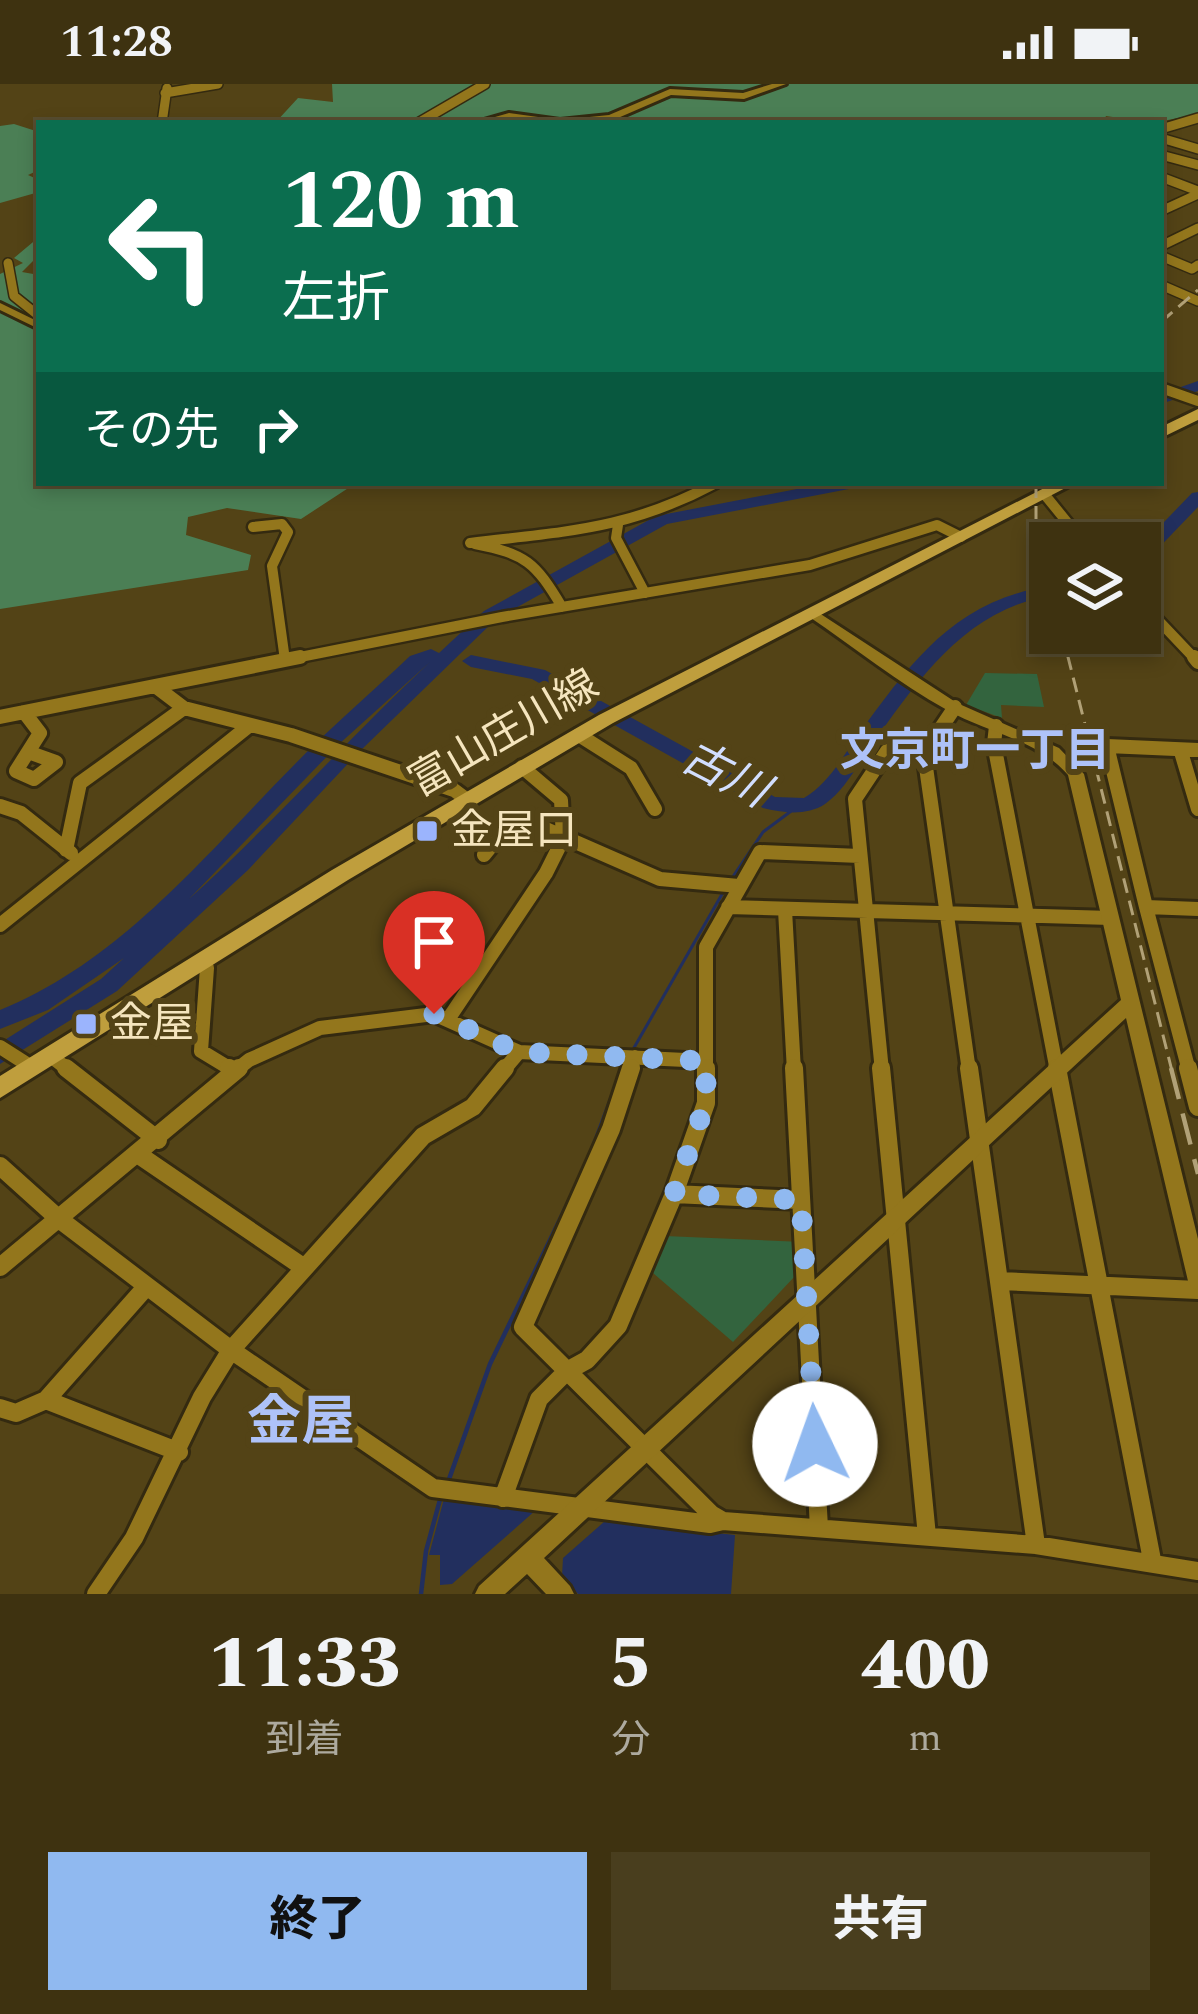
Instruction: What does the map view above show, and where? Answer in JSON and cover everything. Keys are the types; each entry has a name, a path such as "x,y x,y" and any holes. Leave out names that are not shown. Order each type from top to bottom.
{"main road":[{"path":"1164,432 1198,414"},
{"name":"富山庄川線","path":"0,1088 34,1061 202,964 522,767 1062,486"}],"street":[{"path":"163,120 168,88 218,84"},
{"path":"423,120 485,84"},
{"path":"591,120 611,118 670,92 744,96 781,84"},
{"path":"491,120 509,116 538,120"},
{"path":"1164,131 1198,118"},
{"path":"1164,131 1198,133"},
{"path":"1164,131 1198,148"},
{"path":"1164,156 1198,165"},
{"path":"1164,179 1198,193"},
{"path":"1164,210 1198,193"},
{"path":"1164,244 1198,228"},
{"path":"1164,257 1192,269 1198,265"},
{"path":"8,262 14,296 36,314"},
{"path":"1164,287 1198,301"},
{"path":"0,306 36,324"},
{"path":"1165,389 1193,399"},
{"path":"562,607 547,582 520,554 470,542 618,537 710,486"},
{"path":"1045,495 1067,522"},
{"path":"253,527 282,524 288,532 272,566 285,660"},
{"path":"0,717 502,617 810,565 937,525 961,537"},
{"path":"618,537 645,593"},
{"path":"813,613 955,707 1041,741 1076,774 1198,1281"},
{"path":"1161,623 1198,662"},
{"path":"155,686 184,708 328,749 454,790 466,799"},
{"path":"955,707 924,753 1036,1545"},
{"path":"66,850 80,783 184,708"},
{"path":"24,712 40,733 28,752"},
{"path":"0,925 250,725"},
{"path":"996,726 994,744 1152,1560"},
{"path":"579,735 631,768 655,809"},
{"path":"1198,750 1107,746 1198,1107"},
{"path":"924,753 886,751 855,800 927,1536"},
{"path":"1181,752 1198,809"},
{"path":"449,1018 546,873 563,839 561,800 522,767"},
{"path":"0,806 20,813 80,859"},
{"path":"484,855 516,816 661,879 739,886"},
{"path":"503,1498 539,1399 567,1371 587,1360 618,1326 674,1194 706,1102 706,947 739,886 760,852 860,856"},
{"path":"728,907 1111,918"},
{"path":"1146,907 1198,909"},
{"path":"785,910 820,1528"},
{"path":"202,964 206,968 201,1051 234,1071"},
{"path":"487,1594 1131,1002"},
{"path":"0,1267 158,1140 234,1071 320,1028 434,1014 519,1052 706,1061"},
{"path":"0,1047 34,1061 158,1140"},
{"path":"96,1594 134,1538 202,1397 231,1350 423,1136 473,1107 519,1052"},
{"path":"635,1057 611,1129 523,1327 723,1521"},
{"path":"139,1155 303,1267"},
{"path":"0,1166 59,1219 231,1350 433,1488 710,1524 723,1521 1036,1545 1198,1571"},
{"path":"674,1194 801,1200"},
{"path":"999,1281 1198,1290"},
{"path":"0,1408 16,1413 46,1400 147,1286"},
{"path":"46,1400 179,1452"},
{"path":"527,1557 562,1594"}],"green space":[{"path":"332,84 1198,84 1198,114 1164,121 1106,116 1104,120 278,120 298,98 333,102"},
{"path":"14,124 36,131 36,171 28,175 36,179 36,193 0,203 0,126"},
{"path":"36,240 36,258 22,272 36,274 36,486 351,486 301,519 227,508 188,517 186,535 251,555 248,570 0,609 0,274 23,263 14,258"},
{"path":"985,673 1037,674 1044,707 1001,705 1002,718 966,705"},
{"path":"665,1236 803,1242 796,1275 733,1342 653,1273"}],"water":[{"path":"445,1495 536,1510 452,1584 440,1585 440,1555 429,1555"},
{"path":"605,1521 735,1535 731,1594 578,1594 562,1576 563,1558"}],"waterway":[{"path":"1164,398 1198,386"},
{"path":"0,1055 109,985 240,865 351,748 490,615 662,520 838,486"},
{"name":"古川","path":"1161,535 1198,497"},
{"name":"古川","path":"471,661 538,674 770,803 799,806 827,791 939,648 990,608 1029,594"},
{"name":"古川","path":"0,1020 81,979 122,947 202,874 345,727 417,660 431,655"},
{"path":"730,881 763,832 798,806"},
{"path":"631,1053 725,889"},
{"path":"593,1147 617,1083"},
{"path":"448,1482 490,1364 580,1178"},
{"path":"421,1594 426,1551 441,1496"}],"railway":[{"path":"1164,319 1198,290"},
{"path":"1036,486 1036,522"},
{"path":"1067,654 1172,1071"},
{"path":"1171,1068 1198,1174"}],"place":[{"name":"金屋口","path":"427,831"},
{"name":"金屋","path":"86,1024"}],"district":[{"name":"文京町一丁目","path":"975,751"},
{"name":"金屋","path":"301,1423"}],"route":[{"path":"434,1014 519,1052 706,1061 706,1102 674,1194 801,1200 815,1444"}]}
